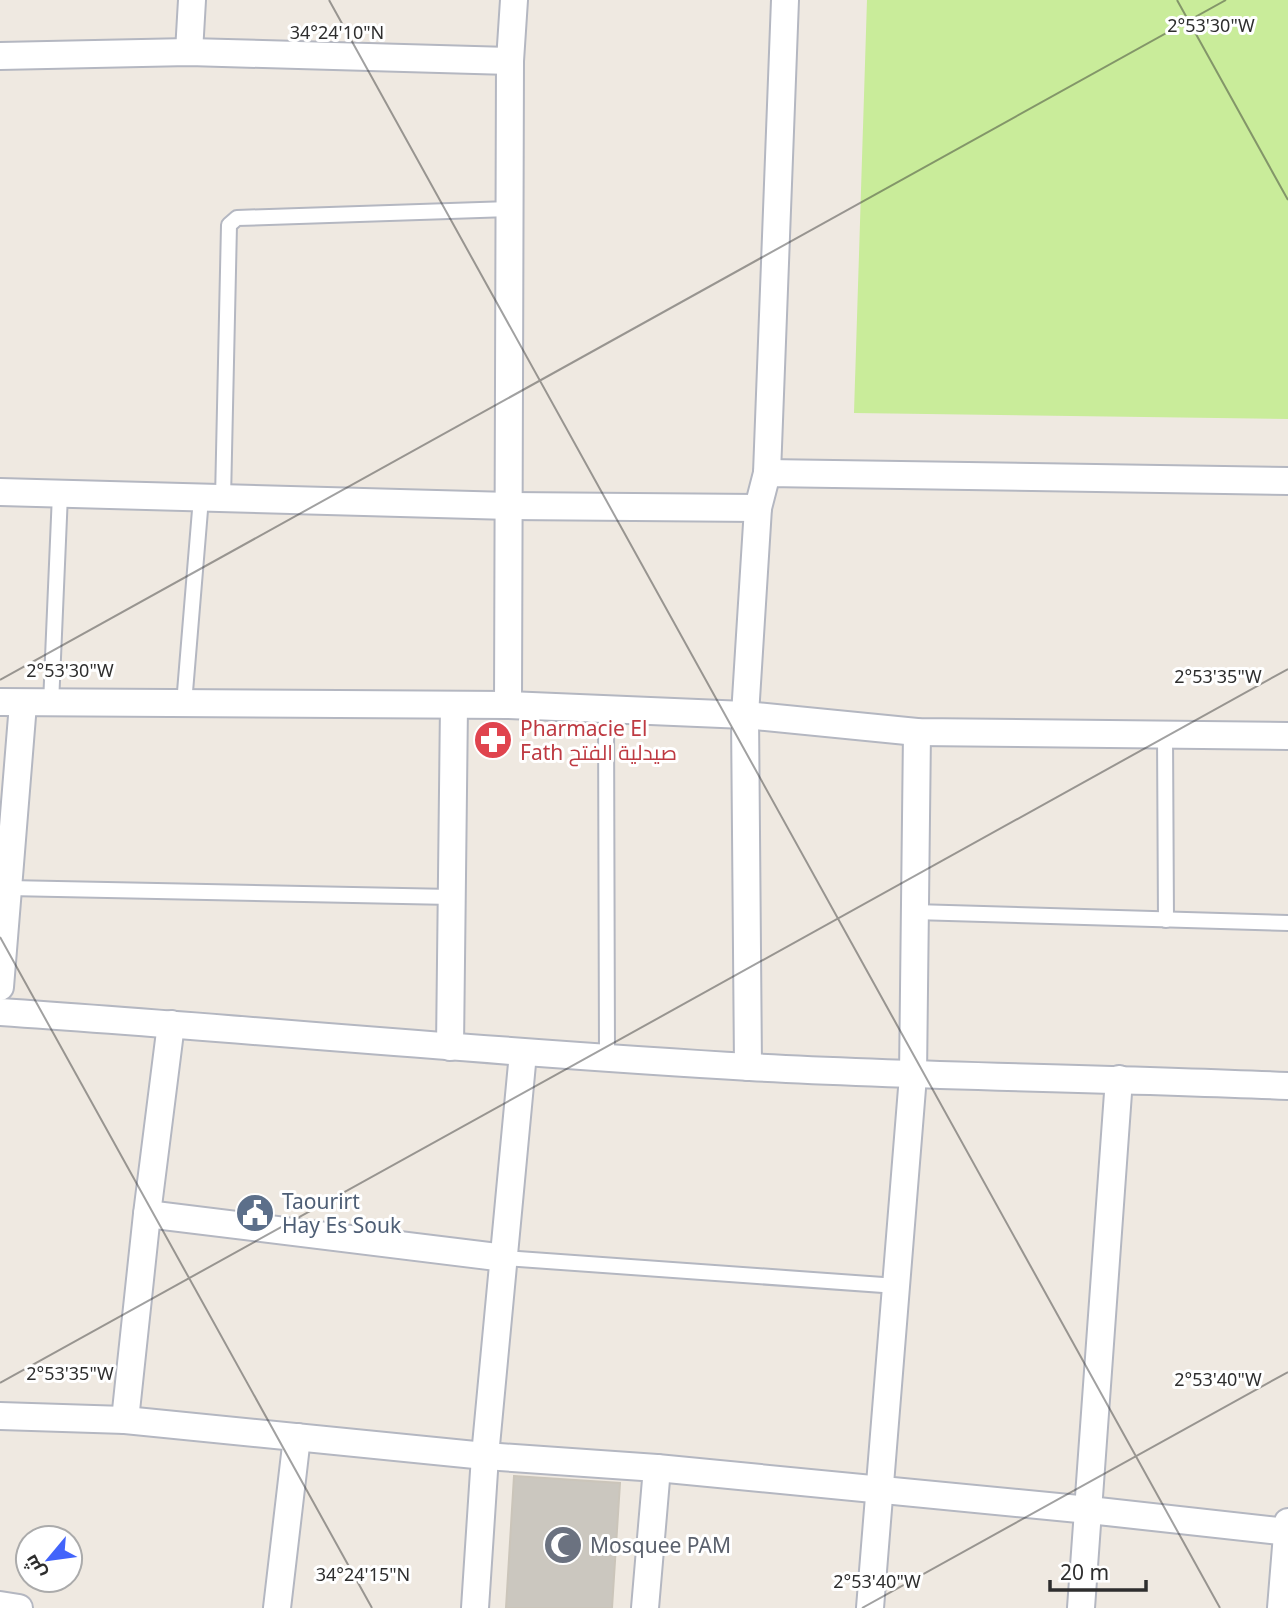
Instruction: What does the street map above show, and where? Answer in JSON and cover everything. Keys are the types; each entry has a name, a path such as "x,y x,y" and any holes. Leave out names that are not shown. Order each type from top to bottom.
{"street":[{"path":"188,52 192,0"},
{"path":"508,705 510,61 514,0"},
{"path":"748,1067 745,715 758,508 767,473 785,0"},
{"path":"0,56 188,52 510,61"},
{"path":"767,473 1288,481"},
{"path":"0,492 510,506 758,508"},
{"path":"0,987 8,888 11,703 508,705 745,715 917,732 1288,736"},
{"path":"450,1047 454,705"},
{"path":"870,1608 913,1076 917,732"},
{"path":"0,1012 523,1053 748,1067 913,1076 1119,1079 1288,1086"},
{"path":"125,1420 171,1024"},
{"path":"475,1608 485,1456 523,1053"},
{"path":"1082,1608 1119,1079"},
{"path":"147,1214 505,1258"},
{"path":"0,1416 125,1420 485,1456 657,1468 1288,1532"},
{"path":"277,1608 297,1437"},
{"path":"645,1608 657,1468"},
{"path":"1281,1608 1288,1522"},
{"path":"0,1605 19,1608"}],"lane":[{"path":"184,704 212,499 231,221 237,218 510,209"},
{"path":"51,704 60,494"},
{"path":"606,709 607,1058"},
{"path":"1165,734 1166,920"},
{"path":"8,888 452,897"},
{"path":"914,912 1288,923"},
{"path":"505,1258 897,1286"}],"green space":[{"path":"867,0 1288,0 1288,419 854,413"}],"building":[{"name":"Mosquee PAM","path":"514,1476 620,1483 612,1608 506,1608"}],"place":[{"name":"Pharmacie El Fath صيدلية الفتح","path":"493,740"},
{"name":"Taourirt Hay Es Souk","path":"255,1213"},
{"name":"Mosquee PAM","path":"563,1545"}]}
